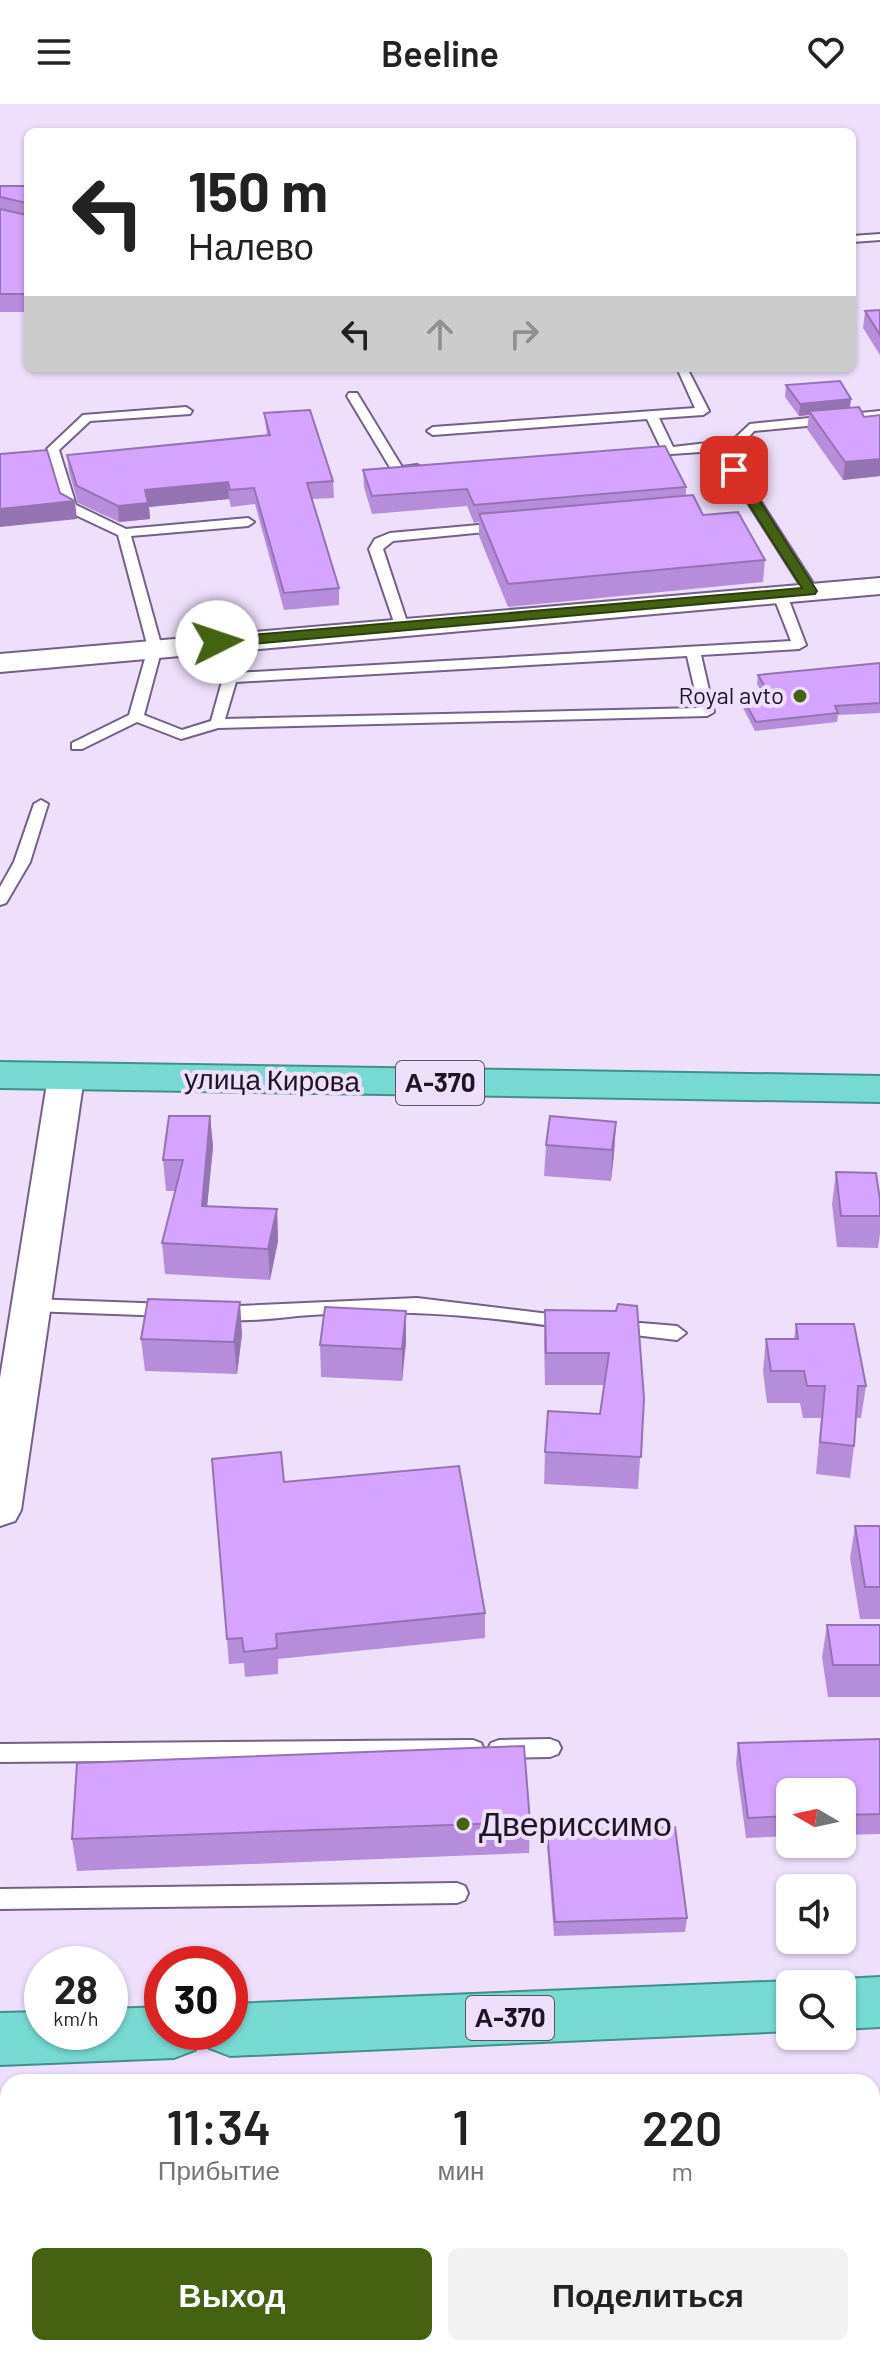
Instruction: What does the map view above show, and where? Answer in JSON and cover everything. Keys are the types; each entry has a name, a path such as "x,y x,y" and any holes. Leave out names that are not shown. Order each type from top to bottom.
{"highway":[{"name":"улица Кирова","path":"0,1075 880,1091"},
{"path":"856,2003 880,2002"},
{"name":"А-370","path":"248,2029 776,2007"},
{"path":"0,2039 144,2033"}],"street":[{"path":"0,663 880,586"},
{"path":"0,1510 22,1290 66,1077"}],"lane":[{"path":"856,239 880,237"},
{"path":"433,431 703,411 683,372"},
{"path":"353,396 398,471 428,469"},
{"path":"186,411 87,418 53,449 70,507 124,533 248,522"},
{"path":"651,415 669,452"},
{"path":"624,455 719,447 737,443 750,428 880,415"},
{"path":"719,447 811,591"},
{"path":"402,628 376,549 380,542 390,537 517,526"},
{"path":"124,533 155,648 136,717"},
{"path":"230,678 799,645 780,595"},
{"path":"217,642 230,678 217,724"},
{"path":"77,746 136,717 181,735 217,724 707,712 693,651"},
{"path":"0,900 22,862 41,804"},
{"path":"22,1290 254,1314 394,1303 471,1308 677,1333"},
{"path":"0,1753 550,1748"},
{"path":"0,1899 457,1893"}],"building":[{"path":"0,186 24,186 24,202 0,197"},
{"path":"0,209 24,215 24,294 0,294"},
{"path":"880,310 880,335 865,311"},
{"path":"840,381 851,399 800,404 786,385"},
{"path":"859,407 864,417 880,415 880,459 845,462 809,411"},
{"path":"310,410 333,481 307,483 339,588 284,593 254,488 230,490 228,482 145,490 148,503 118,506 77,486 67,455 270,435 264,413"},
{"path":"665,446 686,487 474,505 467,489 372,496 363,470"},
{"path":"47,450 60,493 75,501 0,509 0,454"},
{"path":"693,495 703,515 738,512 765,560 508,584 479,514"},
{"path":"880,663 880,703 835,706 838,713 756,722 741,695 768,692 758,675"},
{"path":"169,1116 210,1116 202,1206 277,1209 268,1249 162,1243 183,1160 163,1160"},
{"path":"550,1116 616,1122 612,1150 546,1145"},
{"path":"836,1172 876,1173 880,1216 841,1216"},
{"path":"148,1299 240,1302 234,1342 141,1339"},
{"path":"618,1304 637,1306 644,1398 641,1457 545,1452 548,1411 600,1414 609,1353 546,1353 545,1310 616,1311"},
{"path":"325,1307 406,1311 402,1349 320,1345"},
{"path":"796,1324 854,1324 866,1386 858,1386 854,1446 820,1442 825,1386 807,1386 804,1371 771,1371 766,1339 798,1339"},
{"path":"281,1452 284,1482 459,1466 485,1613 276,1634 277,1648 244,1652 242,1638 227,1639 212,1459"},
{"path":"855,1526 880,1526 880,1587 865,1587"},
{"path":"827,1625 880,1625 880,1665 833,1665"},
{"path":"880,1739 880,1814 856,1815 856,1778 776,1778 776,1817 748,1818 738,1743"},
{"path":"524,1746 530,1822 72,1839 77,1763"},
{"path":"675,1827 687,1918 555,1922 547,1831"}],"place":[{"name":"Royal avto","path":"800,696"},
{"name":"Двериссимо","path":"463,1824"}],"route":[{"path":"217,642 811,591 734,470"}]}
